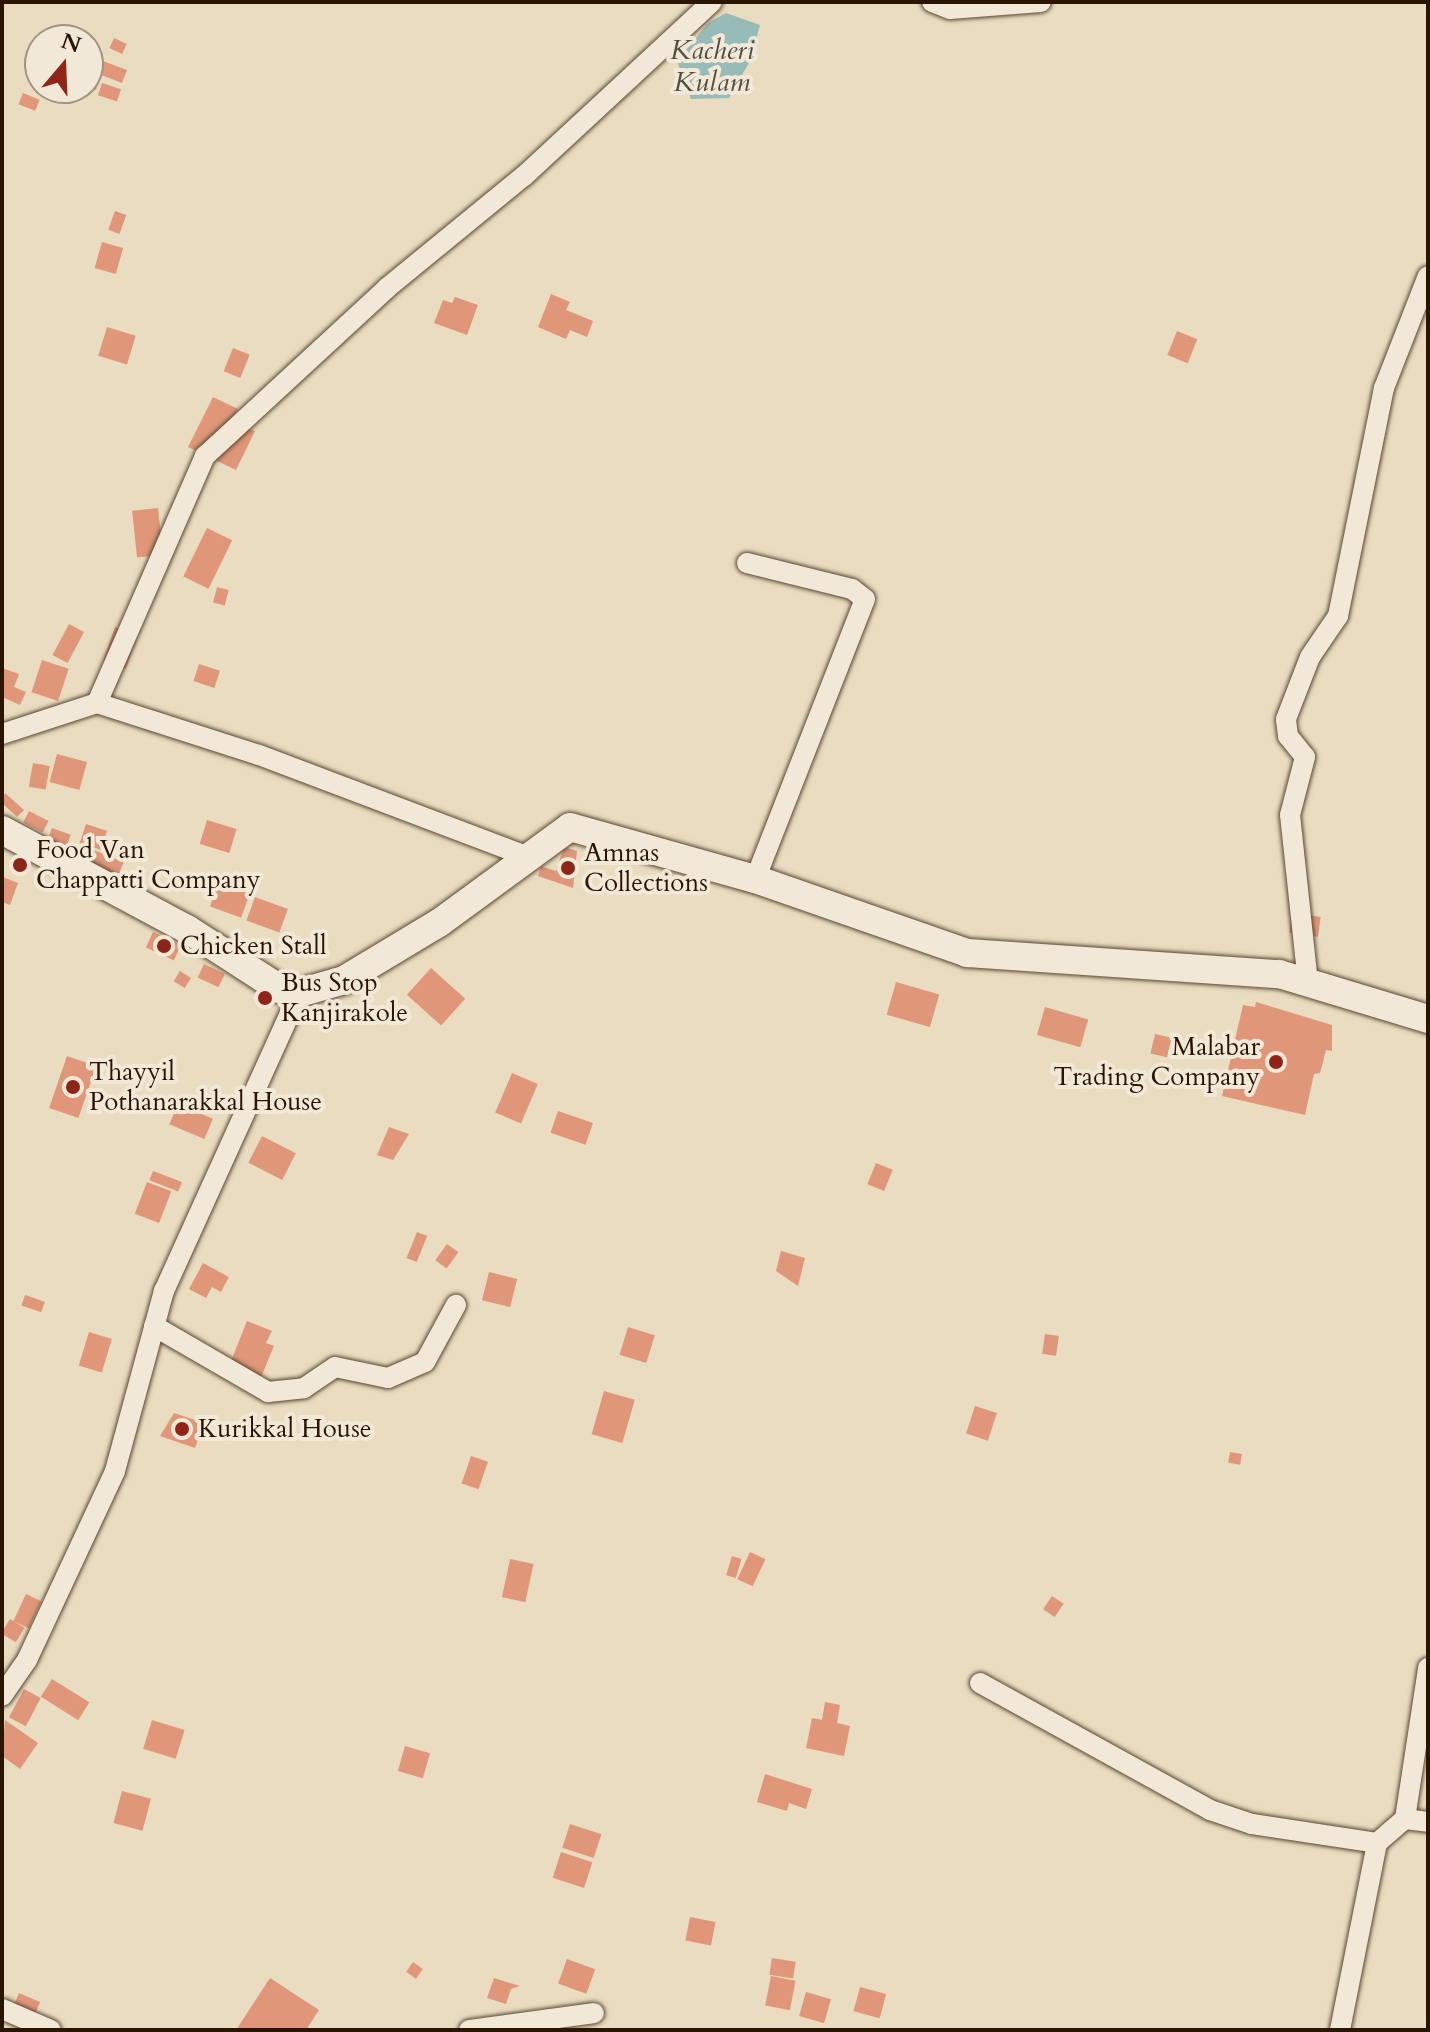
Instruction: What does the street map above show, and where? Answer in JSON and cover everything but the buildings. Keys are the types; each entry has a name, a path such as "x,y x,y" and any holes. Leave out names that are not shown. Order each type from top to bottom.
{"main road":[{"path":"2,830 187,929 280,989 299,993 321,990 371,964 570,827 590,828 755,879 967,953 1279,974 1428,1019"}],"street":[{"path":"97,703 205,456 712,2"},
{"path":"932,2 950,9 1041,2"},
{"path":"1308,983 1290,815 1305,757 1288,736 1286,719 1310,657 1338,616 1384,388 1428,276"},
{"path":"747,563 852,589 865,599 755,879"},
{"path":"2,734 97,703 259,755 526,856"},
{"path":"2,1696 27,1660 115,1471 154,1326 299,993"},
{"path":"154,1326 268,1392 304,1388 335,1367 388,1378 425,1362 456,1305"},
{"path":"1340,2030 1377,1843 1405,1819 1428,1668"},
{"path":"980,1683 1210,1810 1252,1824 1377,1843"},
{"path":"1405,1819 1428,1822"},
{"path":"2,2009 51,2030"},
{"path":"469,2030 594,2013"}],"water":[{"name":"Kacheri Kulam","path":"726,13 760,25 750,61 729,98 691,99 677,61 708,23"}],"place":[{"name":"Food Van Chappatti Company","path":"20,865"},
{"name":"Amnas Collections","path":"568,868"},
{"name":"Chicken Stall","path":"164,946"},
{"name":"Bus Stop Kanjirakole","path":"265,998"},
{"name":"Malabar Trading Company","path":"1276,1062"},
{"name":"Thayyil Pothanarakkal House","path":"73,1087"},
{"name":"Kurikkal House","path":"182,1429"}]}
